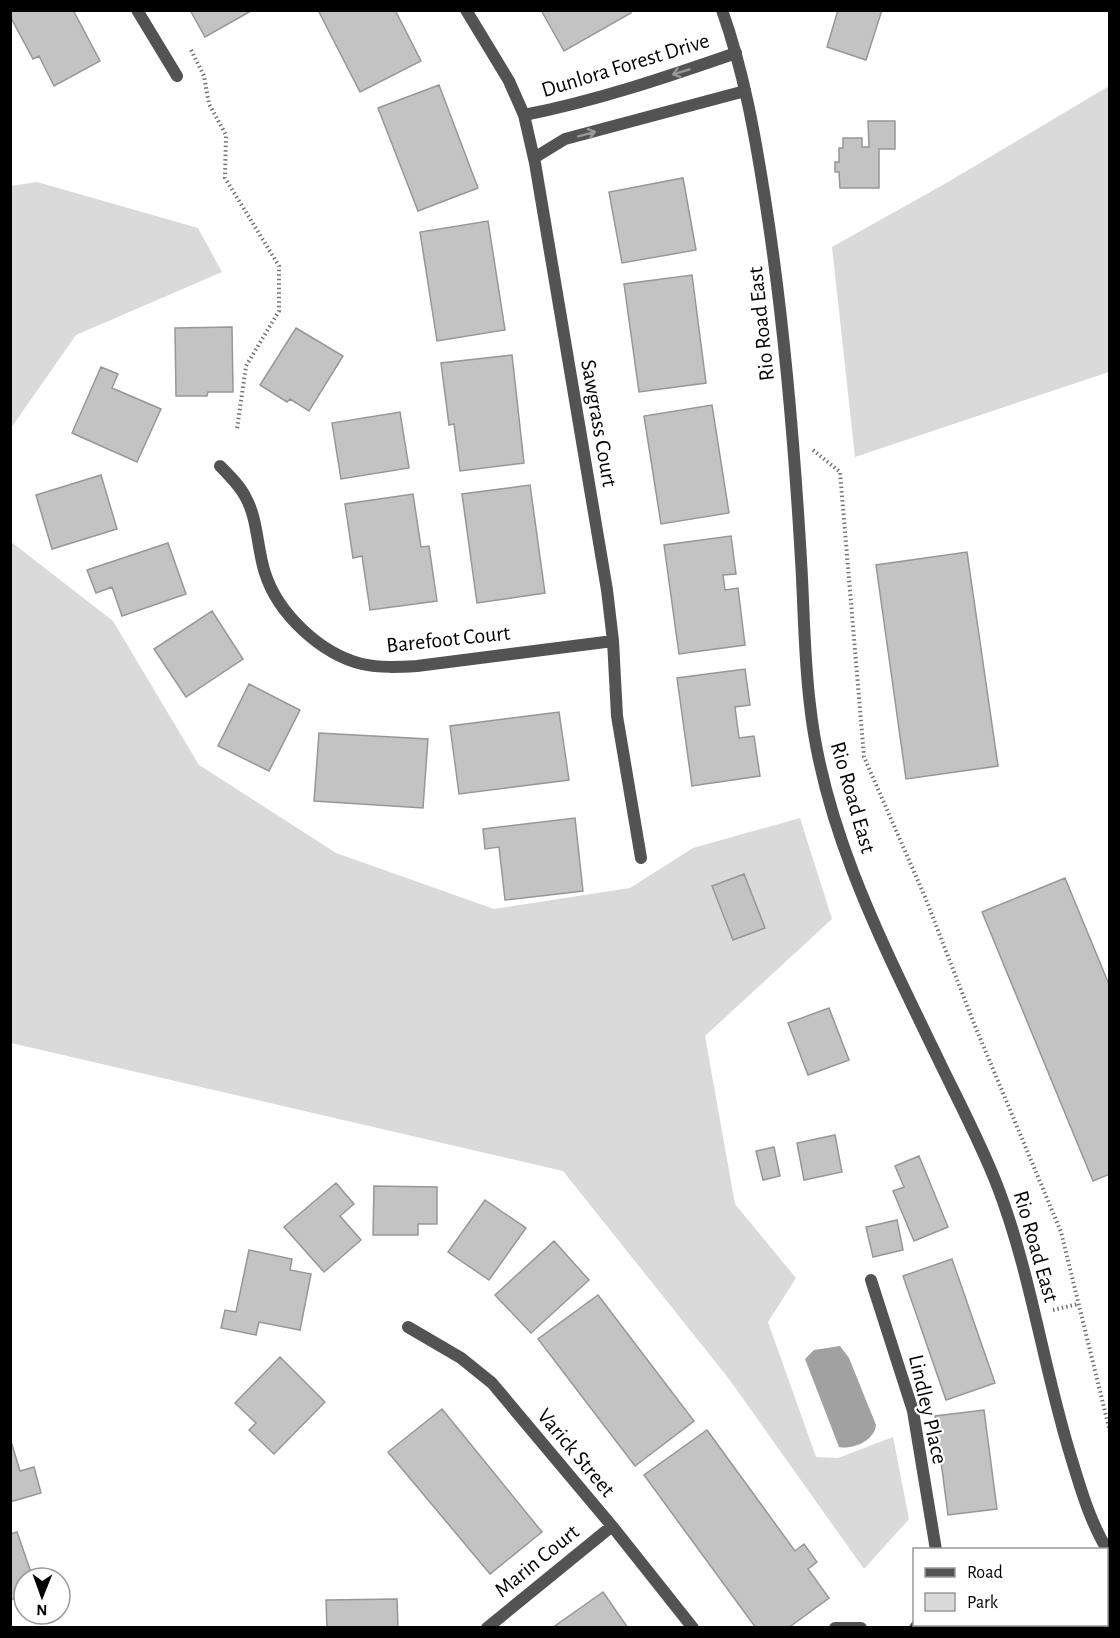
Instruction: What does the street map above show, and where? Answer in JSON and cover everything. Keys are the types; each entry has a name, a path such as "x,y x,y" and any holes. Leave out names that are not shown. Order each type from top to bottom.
{"street":[{"path":"137,10 177,76"},
{"name":"Sawgrass Court","path":"466,10 509,81 524,115 534,158 607,590 613,641 617,716 640,858"},
{"name":"Rio Road East","path":"722,10 736,52 756,141 774,257 793,435 810,706 821,772 838,831 872,917 965,1112 996,1183 1019,1249 1064,1437 1102,1548"},
{"name":"Dunlora Forest Drive","path":"524,115 562,108 688,70 736,52"},
{"path":"534,158 565,140 745,91"},
{"name":"Barefoot Court","path":"220,466 238,484 247,499 265,575 277,598 308,634 338,655 362,664 388,667 417,666 613,641"},
{"name":"Lindley Place","path":"871,1280 913,1411 936,1548"},
{"name":"Varick Street","path":"408,1327 461,1358 492,1383 612,1526 693,1628"},
{"name":"Marin Court","path":"487,1628 612,1526"},
{"path":"835,1628 861,1628"}],"path":[{"path":"191,50 204,76 209,104 226,135 225,178 279,266 279,311 246,366 237,429"},
{"path":"793,435 840,472 864,758 925,897 975,1026 1061,1232 1110,1432"},
{"path":"1035,1315 1078,1304"}],"green space":[{"path":"1109,86 1109,372 855,457 832,247 948,182"},
{"path":"37,182 198,228 222,272 76,335 11,428 11,186"},
{"path":"10,541 113,621 199,765 336,853 494,909 630,888 693,848 800,818 832,919 705,1036 735,1204 796,1278 768,1322 816,1457 838,1458 893,1437 909,1519 864,1569 729,1379 563,1171 11,1043"}],"shaded area":[{"path":"840,1346 849,1358 876,1425 868,1439 845,1448 839,1447 805,1359 814,1350"}],"building":[{"path":"10,10 73,10 100,61 54,86 39,56 33,59 10,16"},
{"path":"190,10 251,10 251,11 205,37"},
{"path":"318,10 395,10 421,61 360,92"},
{"path":"541,10 630,10 631,13 564,51"},
{"path":"838,10 882,10 866,60 827,47"},
{"path":"439,85 478,188 418,211 378,108"},
{"path":"868,121 895,121 895,149 879,149 879,188 840,188 839,172 835,172 835,162 839,162 839,148 843,148 843,138 862,138 862,147 869,147"},
{"path":"683,178 696,250 622,263 609,192"},
{"path":"488,221 505,330 437,341 420,232"},
{"path":"692,275 706,383 639,392 624,284"},
{"path":"232,327 233,392 208,392 207,396 176,396 175,328"},
{"path":"296,328 343,356 309,411 290,399 287,402 260,385"},
{"path":"512,355 524,463 460,471 454,424 449,425 441,363"},
{"path":"101,367 118,374 112,388 161,409 137,462 72,433"},
{"path":"712,405 729,513 661,524 644,416"},
{"path":"400,412 409,468 341,479 332,423"},
{"path":"101,475 117,529 52,549 36,495"},
{"path":"530,485 545,593 477,603 462,494"},
{"path":"413,494 421,547 429,546 437,601 370,610 362,556 353,558 345,504"},
{"path":"731,536 736,574 723,575 725,590 738,588 745,645 679,654 664,545"},
{"path":"168,543 186,594 122,616 112,587 96,593 87,570"},
{"path":"967,552 998,766 906,779 876,565"},
{"path":"212,611 243,659 186,697 154,649"},
{"path":"745,669 750,705 735,707 739,738 754,736 760,776 692,786 677,678"},
{"path":"249,684 300,710 269,771 218,746"},
{"path":"559,712 569,780 459,794 450,726"},
{"path":"319,733 428,739 423,808 314,801"},
{"path":"575,818 583,891 505,900 499,847 485,849 483,829"},
{"path":"744,874 765,928 733,940 712,886"},
{"path":"1065,878 1110,987 1110,1174 1093,1181 982,912"},
{"path":"829,1008 849,1060 808,1075 788,1023"},
{"path":"835,1135 842,1172 804,1180 797,1143"},
{"path":"774,1147 780,1176 763,1180 756,1151"},
{"path":"919,1156 948,1227 914,1241 893,1191 904,1187 895,1166"},
{"path":"336,1183 354,1204 340,1216 361,1240 324,1272 284,1227"},
{"path":"374,1186 437,1187 437,1224 418,1224 418,1235 373,1235"},
{"path":"485,1200 526,1228 489,1280 448,1252"},
{"path":"897,1220 903,1250 873,1257 866,1227"},
{"path":"554,1241 589,1280 531,1333 495,1295"},
{"path":"249,1250 292,1259 290,1270 311,1274 300,1330 259,1322 256,1335 221,1328 225,1310 236,1312"},
{"path":"952,1259 995,1383 946,1400 903,1276"},
{"path":"598,1295 694,1421 635,1466 538,1339"},
{"path":"280,1357 325,1402 274,1454 249,1430 256,1423 235,1403"},
{"path":"442,1409 542,1532 490,1574 388,1452"},
{"path":"984,1410 997,1509 948,1515 935,1416"},
{"path":"707,1430 795,1551 804,1544 817,1562 808,1569 829,1598 788,1628 756,1628 644,1475"},
{"path":"10,1438 20,1471 34,1467 41,1493 10,1502"},
{"path":"17,1532 29,1566 12,1566 12,1599 10,1600 10,1534"},
{"path":"603,1592 628,1628 552,1628"},
{"path":"397,1599 398,1628 327,1628 326,1600"}]}
